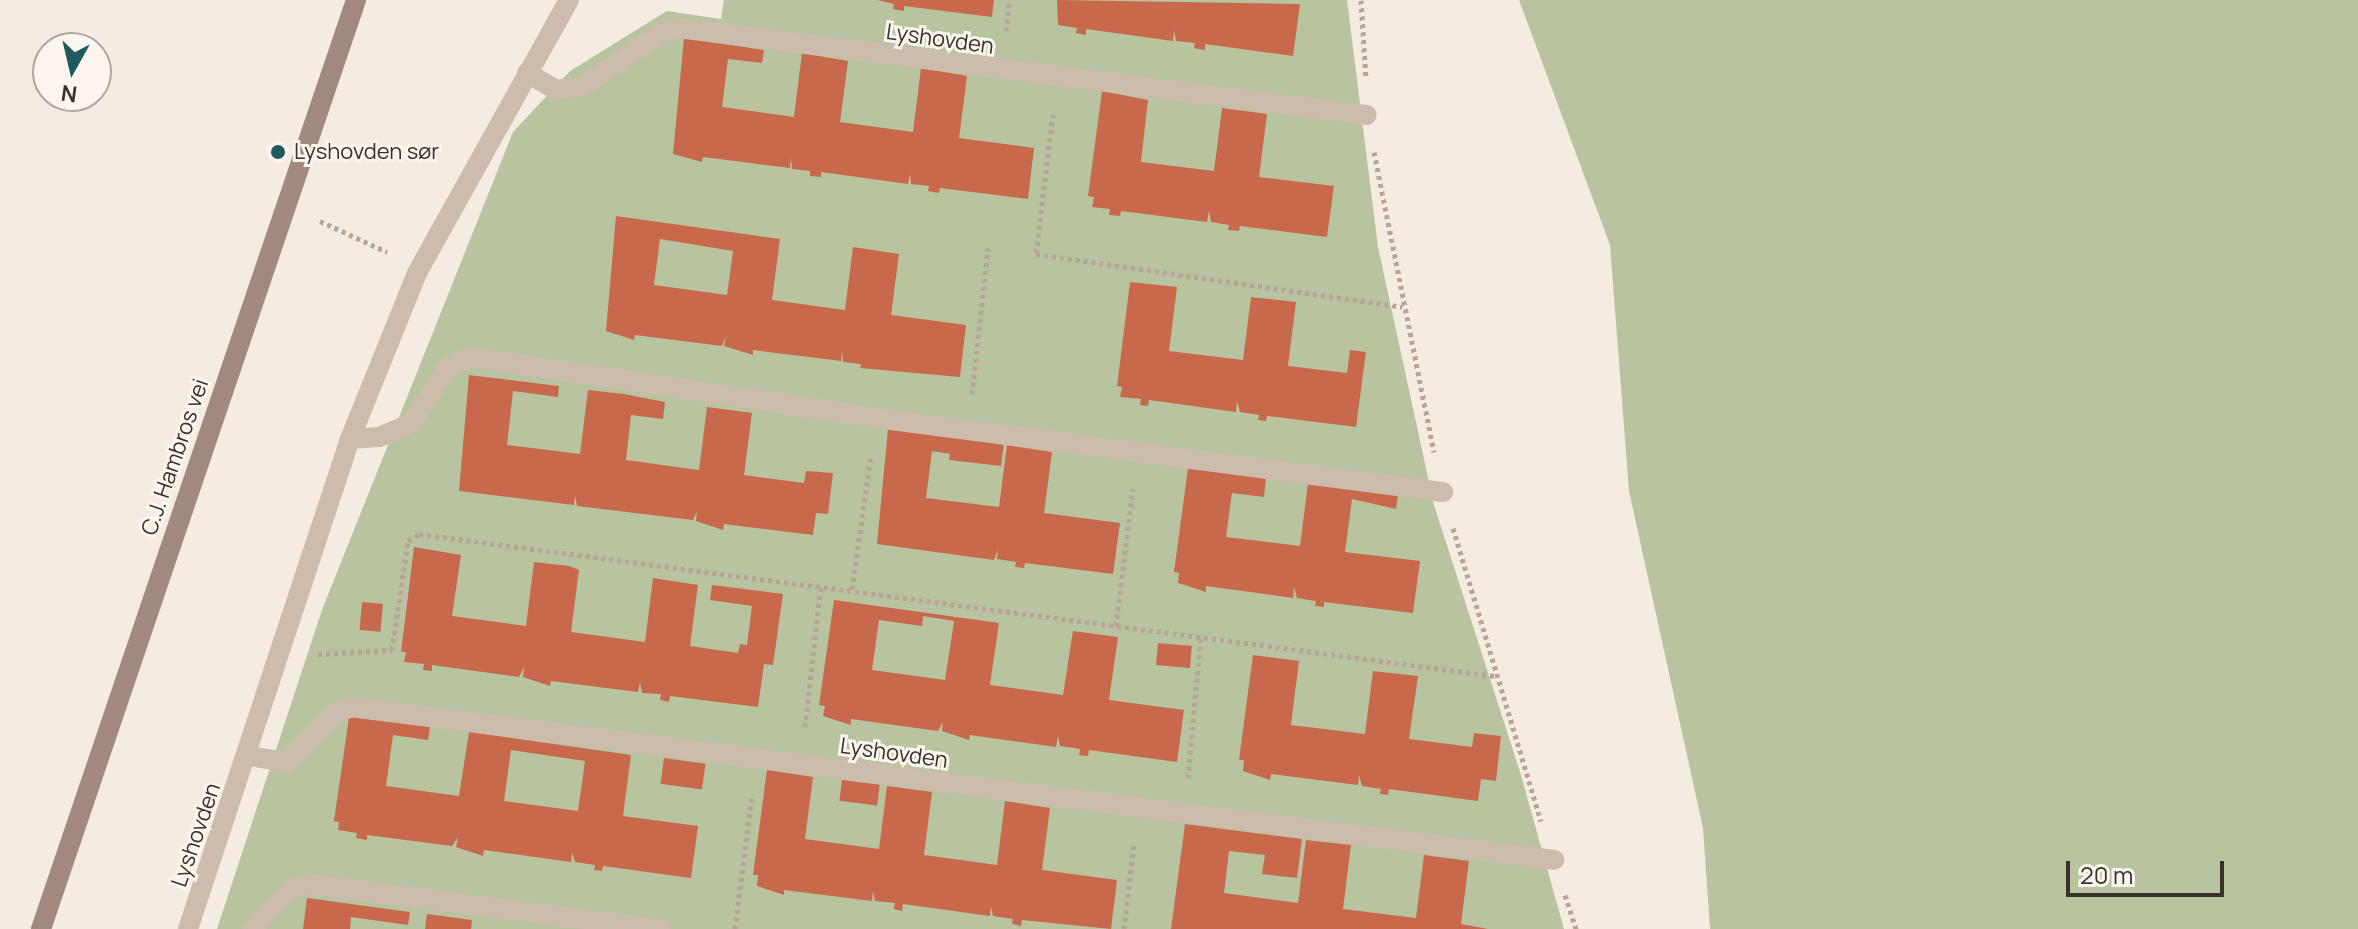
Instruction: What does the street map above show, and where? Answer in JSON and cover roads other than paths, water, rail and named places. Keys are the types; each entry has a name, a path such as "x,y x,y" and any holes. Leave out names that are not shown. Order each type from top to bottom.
{"main road":[{"name":"C.J. Hambros vei","path":"41,929 356,0"}],"street":[{"name":"Lyshovden","path":"188,929 249,756 277,654 350,439 417,273 569,0"},
{"name":"Lyshovden","path":"527,73 556,90 583,86 659,34 678,28 1367,115"},
{"path":"350,439 379,437 412,423 448,367 470,357 876,418 1443,492"},
{"name":"Lyshovden","path":"249,756 286,762 335,713 352,707 1554,860"},
{"path":"252,929 290,890 308,884 661,929"}],"place":[{"name":"Lyshovden sør","path":"278,152"}]}
